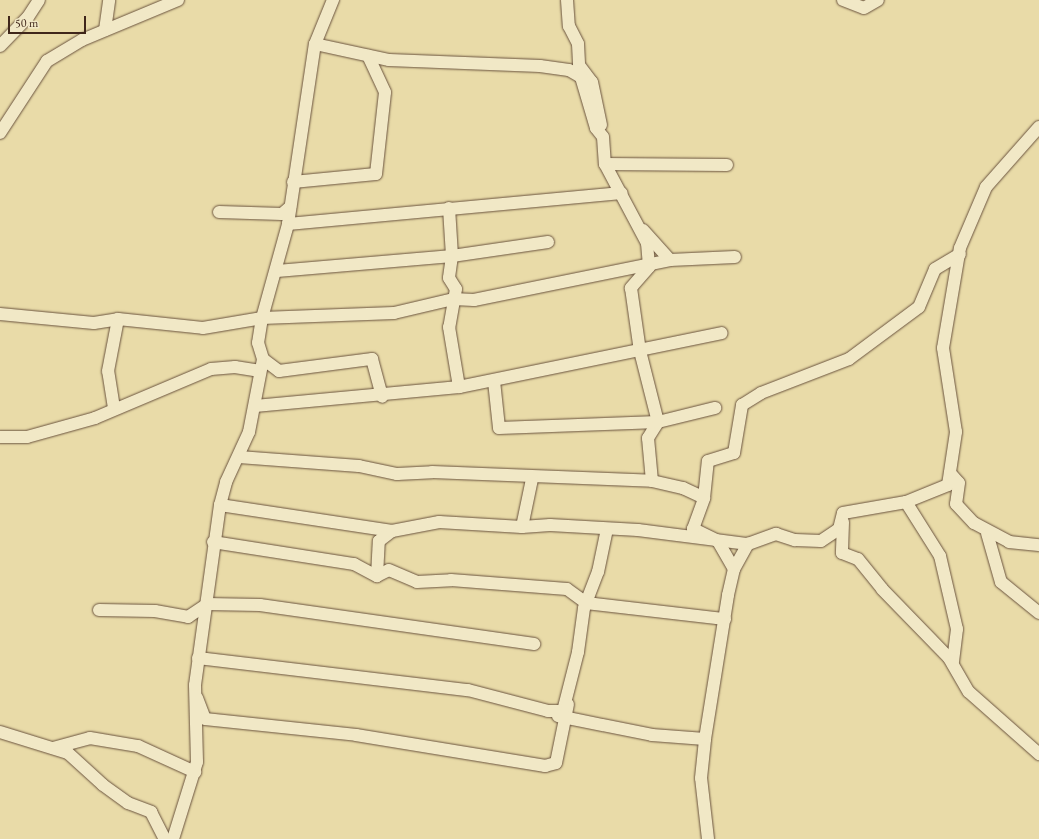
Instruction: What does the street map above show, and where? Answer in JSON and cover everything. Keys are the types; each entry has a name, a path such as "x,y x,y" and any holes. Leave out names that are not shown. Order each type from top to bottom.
{"street":[{"path":"0,46 28,17 39,0"},
{"path":"105,30 110,0"},
{"path":"0,133 47,61 105,30 178,0"},
{"path":"333,0 315,44 288,224 277,271 262,318 258,343 263,359 279,371 372,359 382,397"},
{"path":"567,0 569,26 578,44 579,65 592,82 603,137 605,164 622,193 633,220 647,243 649,266 631,288 640,351 658,422 648,438 652,481"},
{"path":"843,0 864,8 878,0"},
{"path":"315,44 368,56 412,63 579,65"},
{"path":"294,182 376,174 385,92 368,56"},
{"path":"475,63 540,66 570,70 581,77 596,128 603,137"},
{"path":"843,513 906,502 948,485 956,432 943,348 960,254 968,223 986,187 1039,127"},
{"path":"605,164 727,165"},
{"path":"288,224 622,193"},
{"path":"219,212 282,214 290,207"},
{"path":"449,208 452,256 449,278 456,289 449,327 459,387"},
{"path":"633,220 660,244 670,260"},
{"path":"277,271 452,256 548,242"},
{"path":"734,569 718,541 693,529 704,498 708,461 734,453 742,405 762,393 849,358 919,307 935,269 960,254"},
{"path":"0,314 94,323 118,319 202,328 262,318 394,313 453,299 474,300 649,266 670,260 735,257"},
{"path":"114,408 108,371 118,319"},
{"path":"255,406 382,397 494,382 722,333"},
{"path":"173,839 195,772 195,694 198,658 207,604 220,505 226,482 239,457 255,406 259,371 263,359"},
{"path":"0,437 27,437 95,418 114,408 211,369 235,367 259,371"},
{"path":"494,382 499,428 658,422 714,408"},
{"path":"239,457 359,466 397,474 432,472 532,479 652,481 689,490 704,498"},
{"path":"950,473 959,483 956,504 987,533 1009,542 1039,545"},
{"path":"522,527 532,479"},
{"path":"906,502 940,556 957,629 953,664"},
{"path":"220,505 392,531 439,522 522,527 550,524 748,544 776,534 795,540 821,541 839,529 843,513"},
{"path":"843,513 842,553 858,559 953,664 969,692 1039,754"},
{"path":"198,658 468,690 548,711 563,711 586,603 607,530"},
{"path":"376,576 379,541 392,531"},
{"path":"987,533 1001,582 1039,613"},
{"path":"214,542 354,564 376,576"},
{"path":"708,839 701,778 705,739 724,619 734,569 748,544"},
{"path":"376,576 388,570 417,582 451,580 567,589 586,603 724,619"},
{"path":"99,610 155,611 188,617 207,604 260,605 534,644"},
{"path":"195,694 205,719 356,735 527,765 556,763 566,718 575,659"},
{"path":"531,710 652,735 705,739"},
{"path":"0,732 68,753 128,803 151,812 165,839"},
{"path":"53,748 90,738 138,746 195,772"}]}
